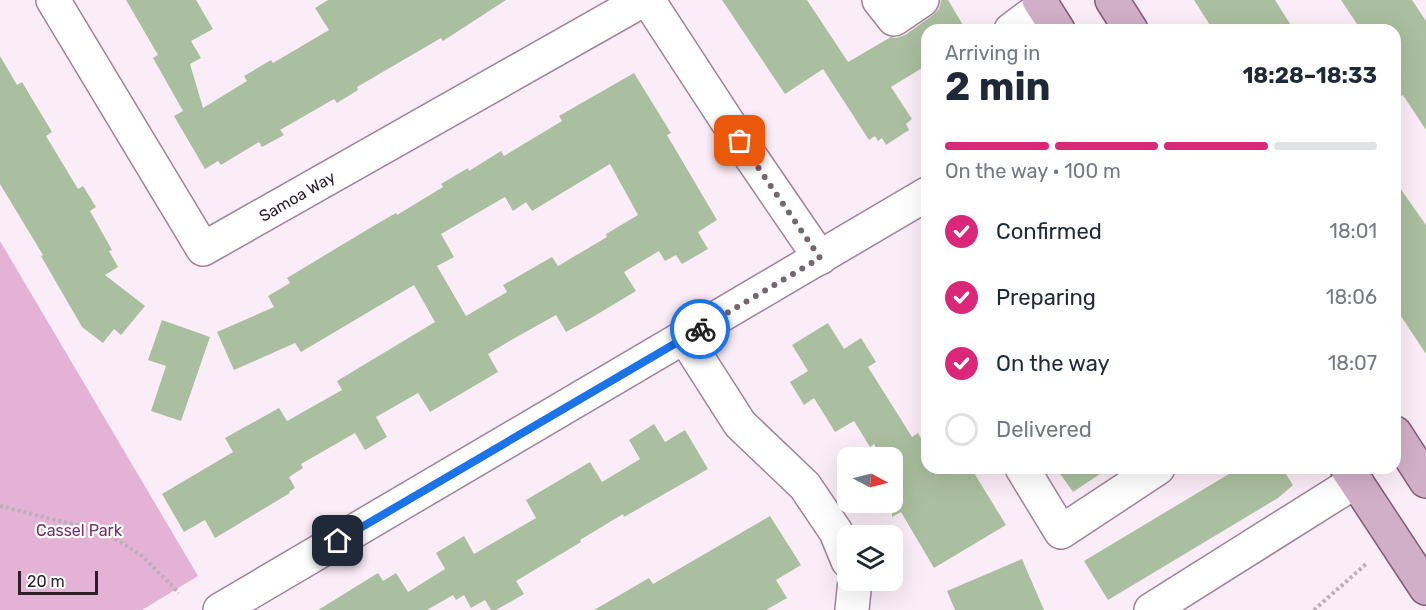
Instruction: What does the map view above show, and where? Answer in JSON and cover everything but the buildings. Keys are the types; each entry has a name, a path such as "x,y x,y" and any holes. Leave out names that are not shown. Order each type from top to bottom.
{"main road":[{"path":"1112,0 1127,24"},
{"path":"1401,442 1426,481"},
{"path":"1351,474 1426,588"}],"street":[{"name":"Samoa Way","path":"53,0 203,249 646,0"},
{"path":"646,0 820,258"},
{"path":"879,0 894,19 922,0"},
{"path":"1023,24 1047,12"},
{"path":"220,610 262,599 685,338 921,198"},
{"path":"685,338 740,424 805,486 837,534"},
{"path":"1026,474 1061,532 1149,474"},
{"path":"1151,610 1351,474"},
{"path":"852,610 854,591"}],"path":[{"path":"0,506 104,532 140,554 179,593"},
{"path":"1314,610 1366,564"}],"green space":[{"name":"Cassel Park","path":"0,241 198,576 142,610 0,610"}],"way so far":[{"path":"700,329 820,258 740,141"}],"route":[{"path":"338,541 700,329"}]}
